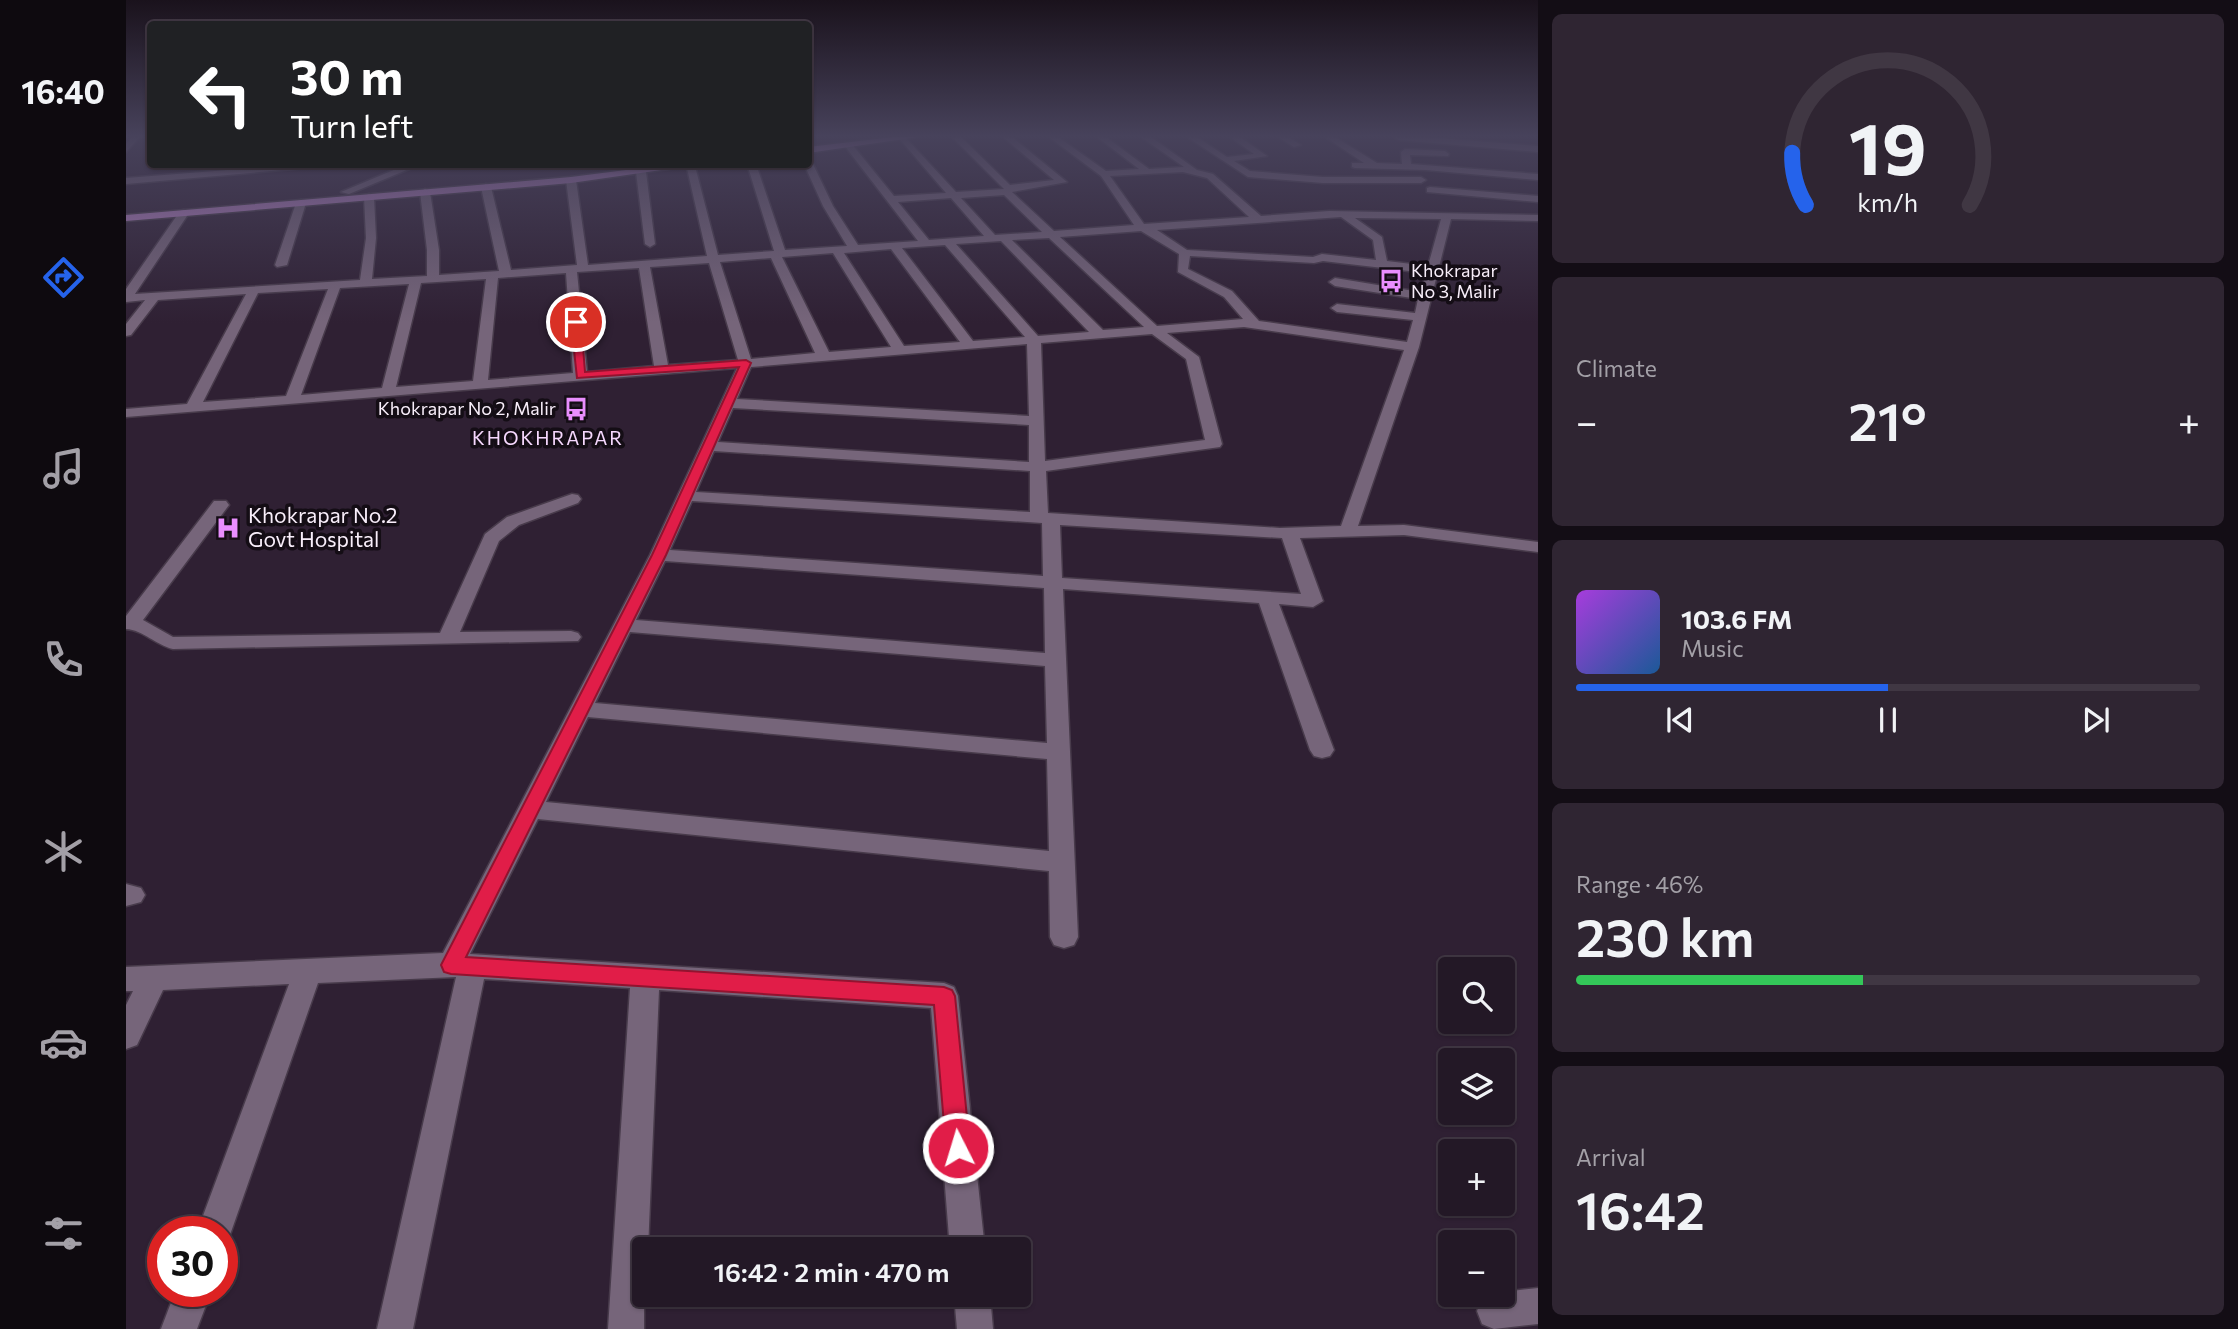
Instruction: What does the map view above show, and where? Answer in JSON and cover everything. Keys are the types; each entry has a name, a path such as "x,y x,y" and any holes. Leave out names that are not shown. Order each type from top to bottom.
{"main road":[{"path":"126,212 262,199"},
{"path":"126,218 346,199"}],"street":[{"path":"366,283 371,238 369,199"},
{"path":"426,199 433,250 433,279"},
{"path":"480,384 499,275 488,199"},
{"path":"572,199 580,376"},
{"path":"643,199 650,244"},
{"path":"395,1329 462,966 530,810 659,555 746,363 713,258 702,199"},
{"path":"762,199 778,253 824,357"},
{"path":"825,199 853,248"},
{"path":"891,199 926,243"},
{"path":"955,199 1099,334"},
{"path":"708,446 1037,467 1214,444 1192,358 1153,329 1049,235 1015,199"},
{"path":"1123,199 1144,228 1185,253 1314,260 1321,257 1433,270"},
{"path":"1236,199 1258,219"},
{"path":"1442,199 1463,215"},
{"path":"281,265 301,203"},
{"path":"184,213 132,280 126,298 499,275 1343,214 1538,218"},
{"path":"1343,214 1378,239 1382,263"},
{"path":"1347,533 1412,347 1447,215"},
{"path":"948,242 1034,339 1037,467 1053,583 1064,937"},
{"path":"894,245 969,345"},
{"path":"836,249 900,351"},
{"path":"1185,253 1182,270 1228,294 1255,325"},
{"path":"644,263 662,370"},
{"path":"388,391 416,280"},
{"path":"1335,282 1426,297"},
{"path":"292,399 335,285"},
{"path":"192,407 254,290"},
{"path":"126,332 155,296"},
{"path":"1337,308 1420,317"},
{"path":"126,413 1153,329 1255,325 1412,347"},
{"path":"728,403 1036,422"},
{"path":"686,496 1289,533 1404,530 1538,547"},
{"path":"448,637 491,538 513,521 572,499"},
{"path":"129,623 220,506"},
{"path":"659,555 1313,601 1289,533"},
{"path":"1267,598 1322,750"},
{"path":"129,623 145,625 162,640 173,643 571,637"},
{"path":"624,625 1055,660"},
{"path":"581,709 1058,752"},
{"path":"530,810 1061,862"},
{"path":"126,1036 140,979 462,966 944,996 967,1237"},
{"path":"220,1216 307,971"},
{"path":"626,1329 645,978"},
{"path":"1495,1311 1538,1306"},
{"path":"179,1329 187,1307"},
{"path":"973,1307 975,1329"}],"place":[{"name":"Khokrapar No 3, Malir","path":"1391,281"},
{"name":"Khokrapar No 2, Malir","path":"576,409"},
{"name":"Khokrapar No.2 Govt Hospital","path":"228,528"}],"district":[{"name":"KHOKHRAPAR","path":"548,438"}],"route":[{"path":"576,322 580,376 746,363 659,555 451,965 944,996 958,1148"}]}
